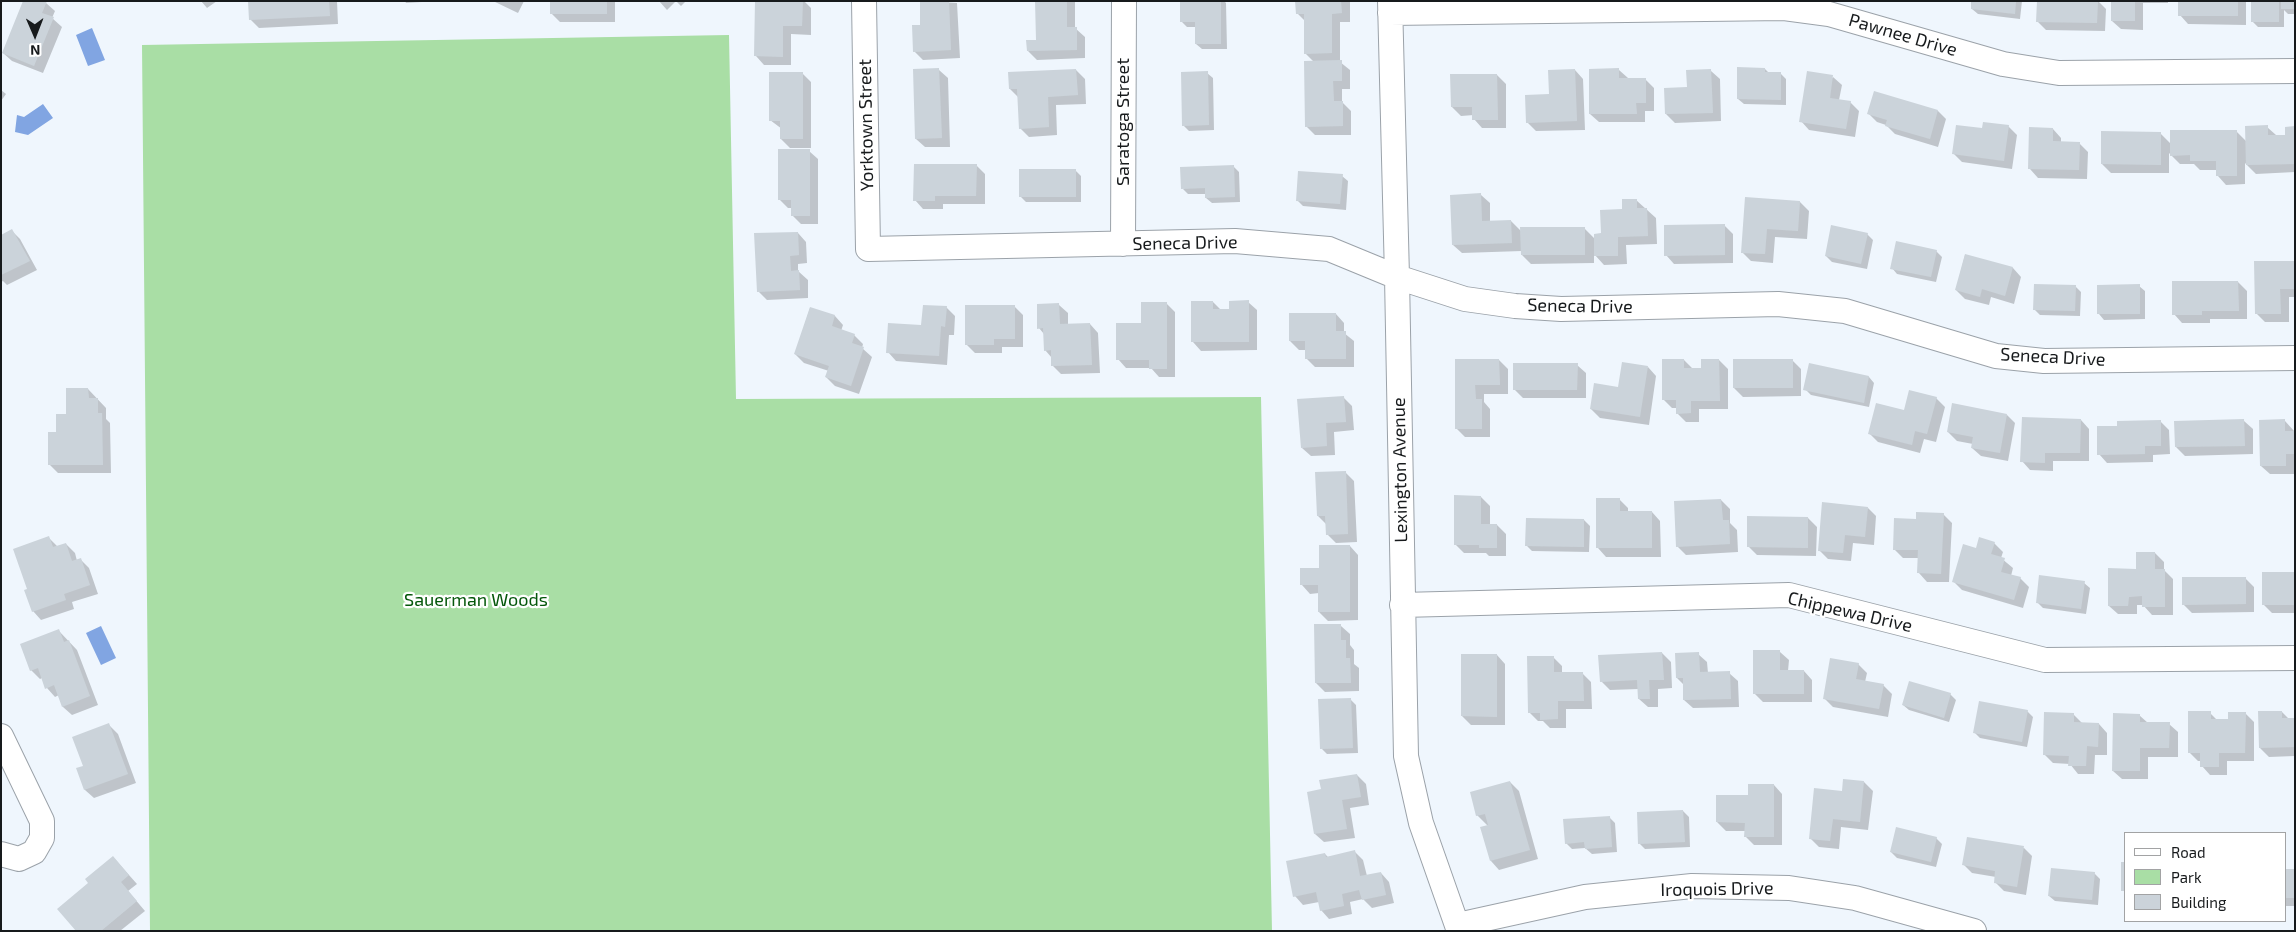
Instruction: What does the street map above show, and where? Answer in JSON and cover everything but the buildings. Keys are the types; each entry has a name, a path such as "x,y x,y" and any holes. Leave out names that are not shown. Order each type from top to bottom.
{"street":[{"name":"Yorktown Street","path":"864,1 868,249"},
{"name":"Saratoga Street","path":"1123,244 1124,1"},
{"name":"Pawnee Drive","path":"1390,7 1784,8 1829,14 2003,64 2059,73 2295,71"},
{"name":"Lexington Avenue","path":"1390,7 1406,756 1421,823 1459,928"},
{"name":"Seneca Drive","path":"868,249 1235,241 1329,250 1397,277 1465,299 1515,306 1561,309 1778,304 1845,311 1996,356 2044,361 2295,358"},
{"name":"Chippewa Drive","path":"1402,605 1789,595 2045,660 2295,658"},
{"path":"1,736 10,776 42,821 42,838 34,852 19,859 1,854"},
{"name":"Iroquois Drive","path":"1459,928 1585,897 1692,886 1789,888 1855,898 1974,931"}],"green space":[{"name":"Sauerman Woods","path":"729,35 736,399 1261,397 1272,931 150,931 142,45"}],"water":[{"path":"92,28 105,60 88,66 76,35"},
{"path":"43,104 53,118 28,135 15,132 17,115 24,117"},
{"path":"101,626 116,658 101,665 86,633"}]}
